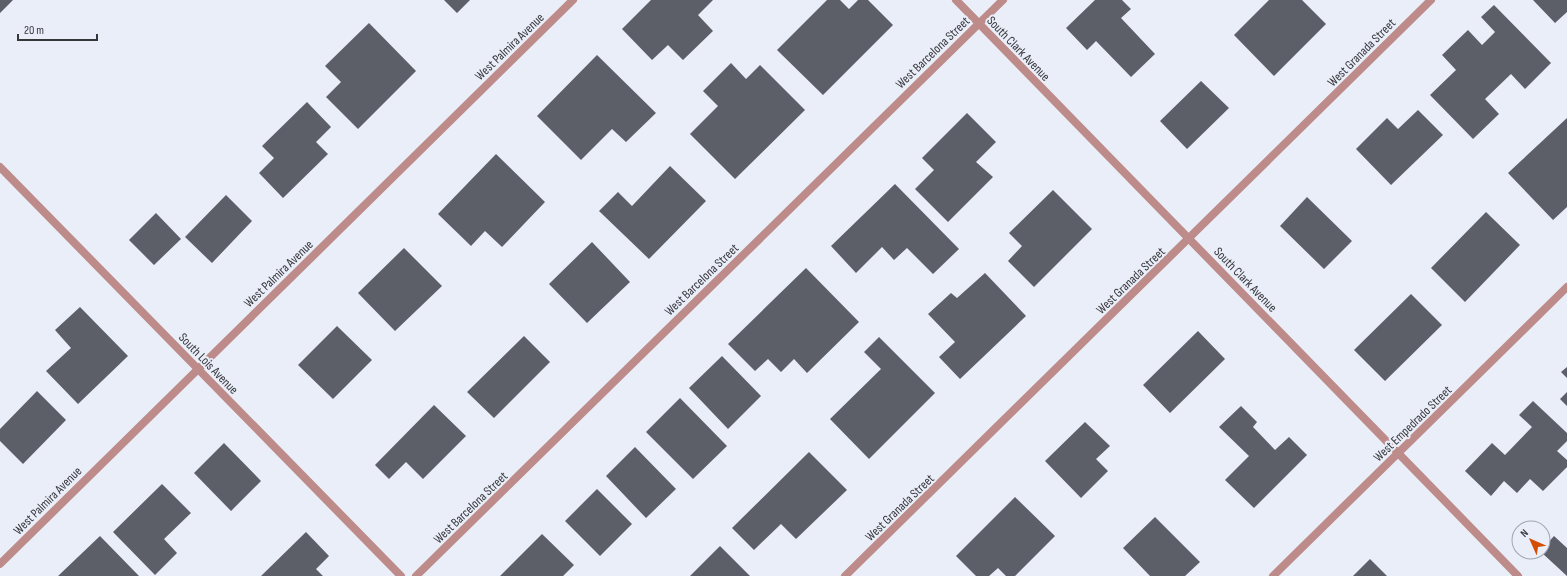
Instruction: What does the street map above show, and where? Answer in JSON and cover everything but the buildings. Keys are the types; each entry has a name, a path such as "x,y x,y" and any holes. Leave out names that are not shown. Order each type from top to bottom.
{"street":[{"name":"West Palmira Avenue","path":"0,564 573,0"},
{"name":"South Clark Avenue","path":"956,0 1518,576"},
{"name":"West Barcelona Street","path":"416,576 1002,0"},
{"name":"West Granada Street","path":"845,576 1431,0"},
{"name":"South Lois Avenue","path":"0,167 401,576"},
{"name":"West Empedrado Street","path":"1273,576 1567,287"}]}
